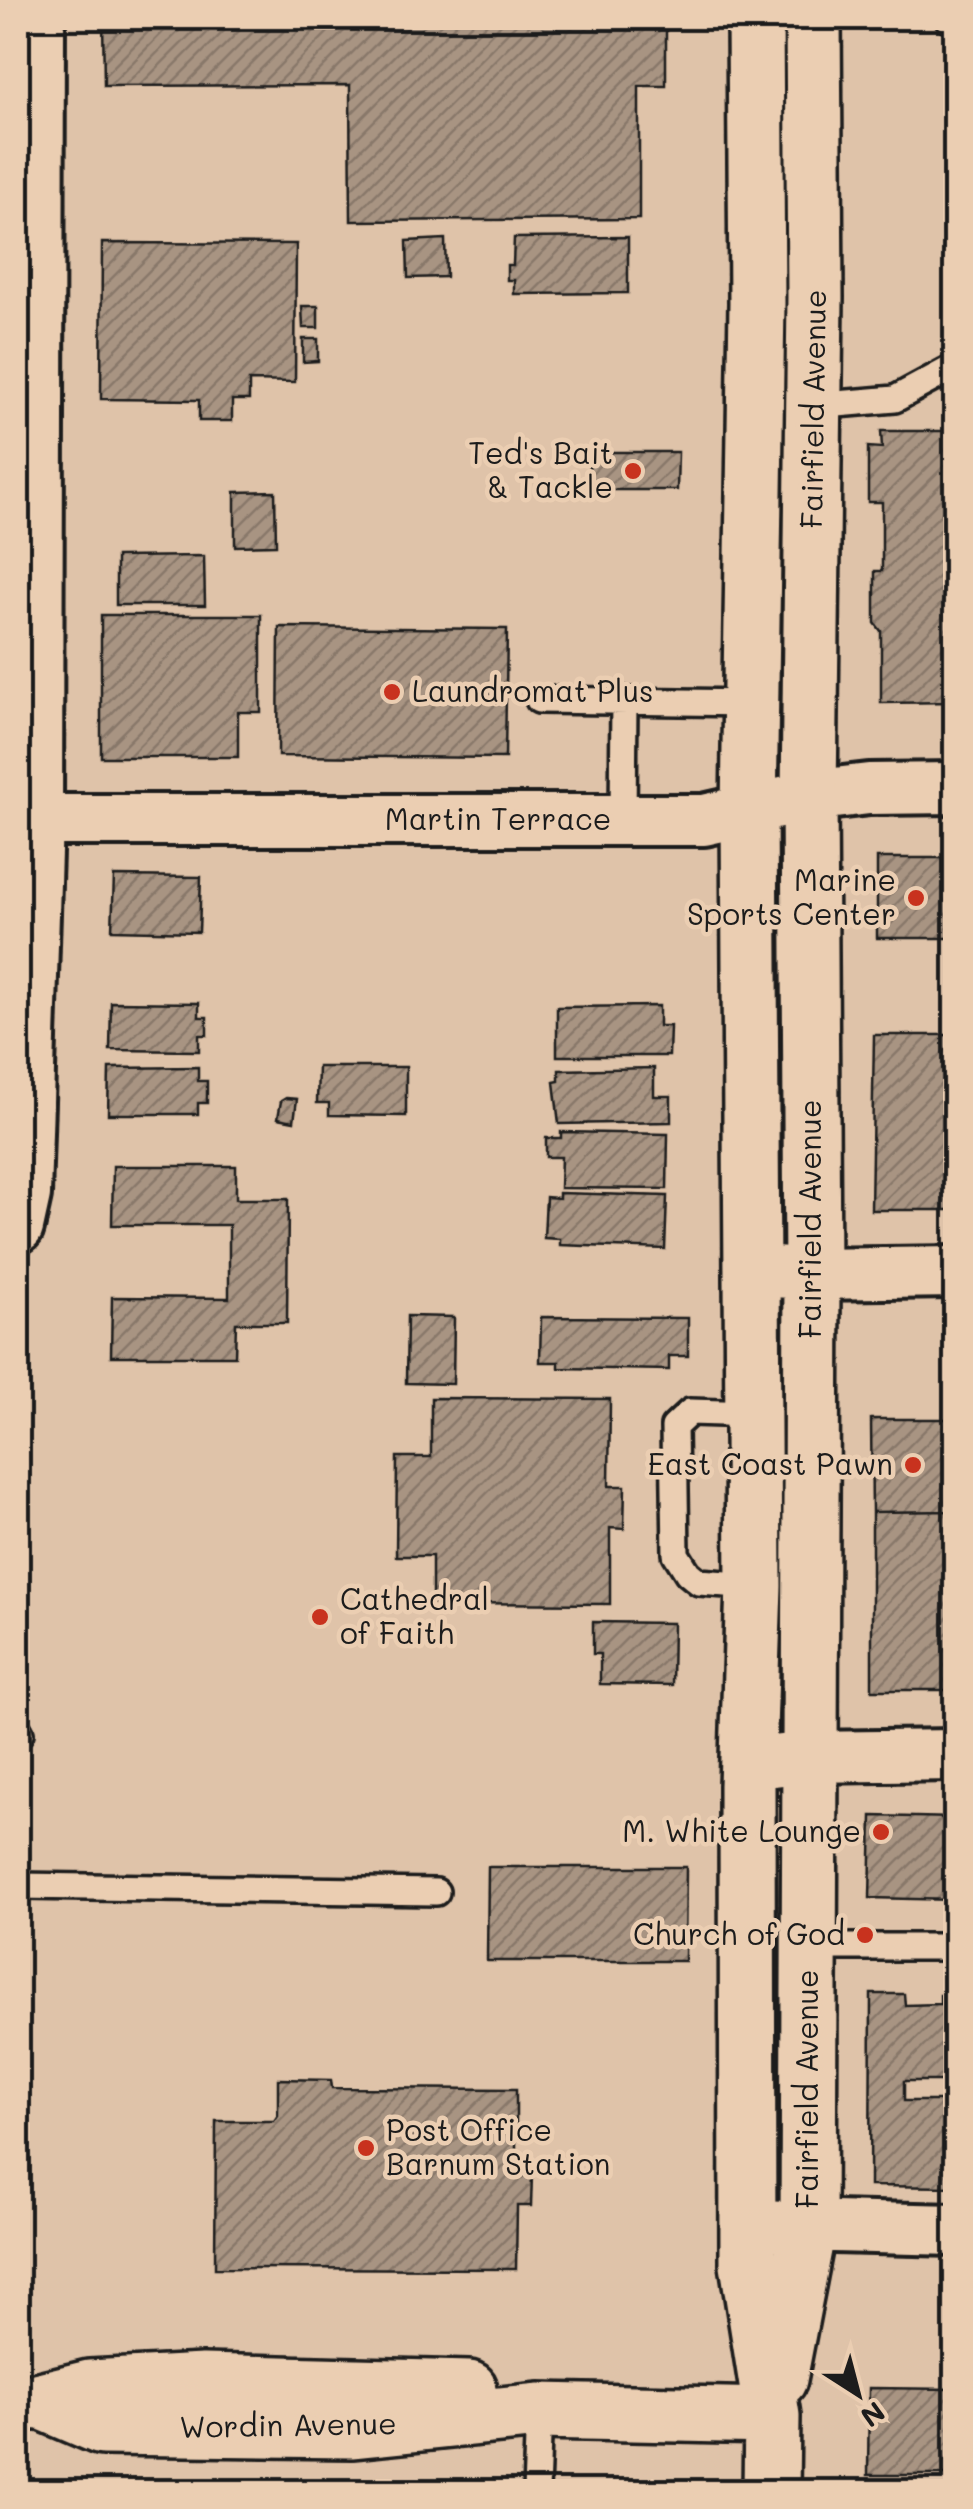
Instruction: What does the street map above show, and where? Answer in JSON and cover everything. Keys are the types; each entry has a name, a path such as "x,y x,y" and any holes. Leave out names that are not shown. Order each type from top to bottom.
{"main road":[{"name":"Fairfield Avenue","path":"755,18 758,303 749,811 754,1586 748,1764 748,2264 772,2416 771,2492"},
{"name":"Fairfield Avenue","path":"772,2416 808,2228 813,18"},
{"name":"Wordin Avenue","path":"26,2394 203,2382 472,2389 538,2411 772,2416"}],"street":[{"path":"18,1226 24,1195 37,820 39,18"},
{"name":"Martin Terrace","path":"37,820 704,820 809,796 956,788"},
{"path":"750,1271 956,1272"},
{"path":"748,1764 808,1757 956,1755"},
{"path":"748,2225 956,2230"}],"lane":[{"path":"948,18 956,21"},
{"path":"814,406 895,399 956,366"},
{"path":"539,700 751,703"},
{"path":"623,820 624,700"},
{"path":"752,1414 690,1412 674,1427 676,1554 699,1582 754,1586"},
{"path":"18,1886 436,1892"},
{"path":"808,1947 956,1947"},
{"path":"536,2492 538,2411"}],"building":[{"path":"103,18 666,18 666,86 639,86 639,219 351,221 350,85 104,86"},
{"path":"628,237 628,293 514,294 514,280 507,280 507,265 513,265 514,238"},
{"path":"445,239 446,277 408,278 407,241"},
{"path":"102,243 296,244 295,382 249,381 249,400 232,400 232,421 199,421 199,400 101,399"},
{"path":"302,306 318,306 318,328 303,328"},
{"path":"303,339 318,339 318,361 303,362"},
{"path":"881,431 956,431 956,702 881,703 881,631 875,623 875,571 882,571 882,502 868,502 868,447 882,448"},
{"name":"Ted's Bait & Tackle","path":"589,452 678,452 677,490 589,490"},
{"path":"275,491 276,545 235,546 235,492"},
{"path":"204,556 205,605 116,605 116,557"},
{"path":"101,615 261,615 261,712 238,712 238,757 101,757"},
{"name":"Laundromat Plus","path":"279,627 507,629 505,758 278,756"},
{"name":"Marine Sports Center","path":"877,858 956,858 956,938 877,938"},
{"path":"114,876 201,877 199,932 112,930"},
{"path":"111,1002 199,1003 199,1017 207,1017 207,1035 199,1035 199,1051 110,1050"},
{"path":"659,1006 659,1026 670,1026 669,1056 557,1056 557,1007"},
{"path":"874,1035 956,1035 956,1210 871,1210"},
{"path":"198,1067 198,1081 207,1081 207,1103 198,1103 198,1114 108,1114 109,1068"},
{"path":"318,1067 406,1067 406,1116 329,1115 329,1103 317,1103"},
{"path":"654,1068 654,1096 671,1096 671,1122 559,1124 554,1082 559,1081 559,1070"},
{"path":"297,1099 294,1121 278,1118 281,1101"},
{"path":"561,1132 668,1134 667,1189 560,1188 561,1157 546,1157 546,1138 561,1138"},
{"path":"113,1166 236,1166 236,1199 288,1199 287,1323 236,1323 235,1356 111,1356 112,1297 229,1298 229,1225 112,1225"},
{"path":"559,1193 667,1196 665,1249 560,1245 560,1239 544,1238 546,1197 559,1198"},
{"path":"407,1316 454,1317 453,1384 406,1383"},
{"path":"541,1317 688,1318 688,1356 669,1356 669,1370 559,1368 559,1362 540,1362"},
{"path":"431,1398 610,1399 609,1486 625,1486 624,1529 610,1528 610,1604 432,1603 432,1556 396,1556 397,1457 431,1457"},
{"name":"East Coast Pawn","path":"871,1419 956,1419 956,1511 872,1512"},
{"path":"951,1511 951,1690 872,1690 872,1512"},
{"path":"951,1511 956,1511 956,1690 951,1690"},
{"path":"593,1622 673,1623 672,1685 600,1684 600,1654 593,1654"},
{"path":"872,1816 956,1818 956,1900 870,1898"},
{"path":"488,1867 686,1867 685,1961 487,1961"},
{"path":"871,1994 904,1994 905,2005 940,2004 940,1995 956,1995 956,2081 904,2081 904,2101 956,2101 956,2187 870,2186"},
{"name":"Post Office Barnum Station","path":"278,2079 331,2080 332,2088 516,2089 516,2175 532,2175 531,2206 517,2206 516,2269 215,2268 216,2121 274,2121 278,2115"},
{"path":"869,2388 956,2389 956,2475 868,2475"},
{"path":"871,2488 956,2488 956,2492 871,2492"}],"place":[{"name":"Ted's Bait & Tackle","path":"633,471"},
{"name":"Laundromat Plus","path":"392,692"},
{"name":"Marine Sports Center","path":"916,898"},
{"name":"East Coast Pawn","path":"913,1465"},
{"name":"Cathedral of Faith","path":"320,1617"},
{"name":"M. White Lounge","path":"881,1832"},
{"name":"Church of God","path":"865,1935"},
{"name":"Post Office Barnum Station","path":"366,2148"}]}
